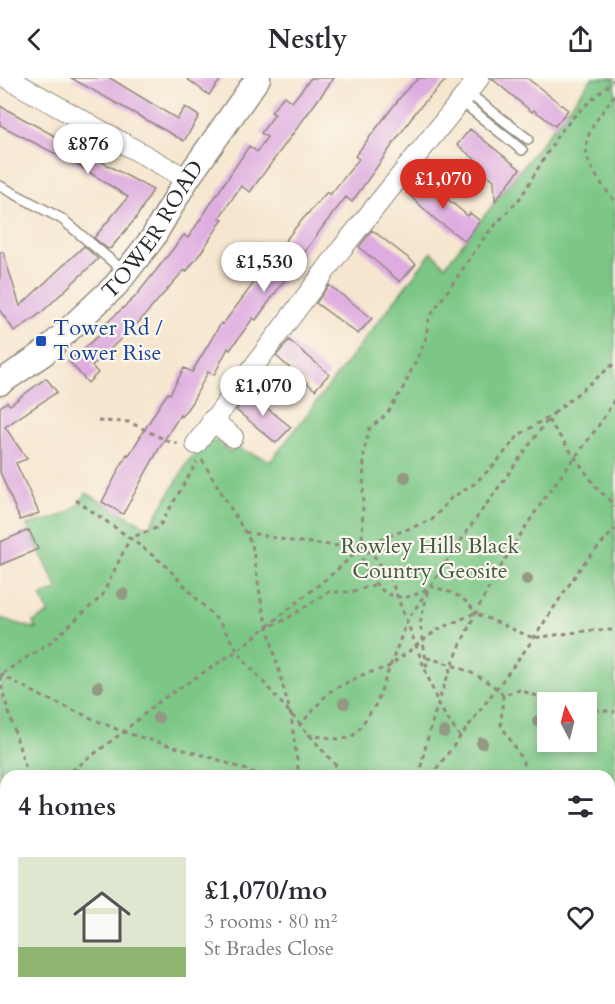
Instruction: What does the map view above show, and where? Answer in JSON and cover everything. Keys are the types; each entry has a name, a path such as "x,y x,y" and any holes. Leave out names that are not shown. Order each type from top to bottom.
{"street":[{"path":"7,78 187,179"},
{"name":"TOWER ROAD","path":"2,376 44,353 116,285 152,239 187,179 258,78"},
{"path":"196,444 343,247 468,90"},
{"path":"212,420 233,437"}],"lane":[{"path":"468,90 528,139"},
{"path":"468,90 522,150"},
{"path":"0,186 62,219 126,273"}],"path":[{"path":"430,586 420,593 398,597 386,594 374,585 364,569 360,547 364,452 369,429 387,414 403,388 425,342 429,318 486,236 521,196 558,135 576,114 615,79"},
{"path":"615,95 597,119 587,138 585,154 597,177 615,202"},
{"path":"307,735 351,738 376,704 407,621 430,586 547,420 615,363"},
{"path":"420,770 430,724 439,706 457,649 475,613 508,552 615,398"},
{"path":"73,770 160,700 238,650 337,570 360,547 432,520 451,498 474,483 494,465 519,435 556,412"},
{"path":"547,420 597,488 615,506"},
{"path":"98,421 129,422 172,443 196,444"},
{"path":"0,674 52,641 102,596 130,538 159,527 200,456 252,544 267,627 291,716 298,770"},
{"path":"76,500 165,565 219,622 238,650 299,726 339,770"},
{"path":"435,770 497,688 584,564 615,529"},
{"path":"245,532 291,541 360,547 383,568 398,597 439,706 460,737"},
{"path":"267,627 285,620 328,592 351,592 374,585"},
{"path":"430,586 460,597 469,603 475,613 533,638 593,630 615,630"},
{"path":"427,669 427,658 422,640 421,612 430,586"},
{"path":"299,726 329,692 362,675 388,667 417,647 422,640 451,622 475,613"},
{"path":"427,658 453,665 497,688 503,695 501,725 521,757 526,770"},
{"path":"0,674 123,732 246,770"},
{"path":"0,674 2,690 26,770"},
{"path":"503,695 519,690 537,696"},
{"path":"597,710 615,712"}],"green space":[{"name":"Rowley Hills Black Country Geosite","path":"592,78 615,78 615,770 0,770 0,618 36,629 33,622 49,614 41,596 58,589 27,525 61,516 75,508 86,493 149,528 189,460 196,454 196,444 218,441 230,452 237,448 271,461 432,252 445,266"}],"building":[{"path":"71,78 110,78 177,119 185,107 199,116 184,141"},
{"path":"186,78 222,78 209,95"},
{"path":"311,78 334,78 250,192 241,186 219,218 223,219 186,272 184,270 140,321 92,366 98,373 88,383 69,361 104,331 101,328 135,297 184,235 188,238 249,146 257,152 267,137 261,133 275,114 271,112 284,96 292,102"},
{"path":"419,78 448,78 418,109 352,202 346,197 256,320 253,318 230,350 228,348 214,375 208,372 192,402 182,416 180,415 160,447 123,514 102,502 127,454 129,455 168,393 170,394 184,368 192,372 221,323 223,324 295,228 327,192 330,195 359,159 355,156 406,90"},
{"path":"491,78 527,78 568,110 555,126 534,110 532,112"},
{"path":"0,106 153,190 136,218 111,248 108,249 94,238 128,197 81,167 0,125"},
{"path":"470,129 520,169 495,201 494,180 477,166 480,163 457,145"},
{"path":"422,178 468,216 470,213 480,221 465,241 435,219 407,193"},
{"path":"372,230 416,264 400,282 359,247"},
{"path":"84,246 98,259 42,312 15,332 0,311 0,252 3,252 20,306"},
{"path":"329,285 372,318 358,334 316,303"},
{"path":"289,340 329,374 315,390 276,356"},
{"path":"46,378 57,392 5,427 27,459 16,463 39,513 20,520 0,472 0,407 7,402 10,405"},
{"path":"254,387 262,394 257,400 291,427 276,443 236,410"},
{"path":"29,530 38,549 0,565 0,542"}],"place":[{"name":"Tower Rd / Tower Rise","path":"41,341"}]}
